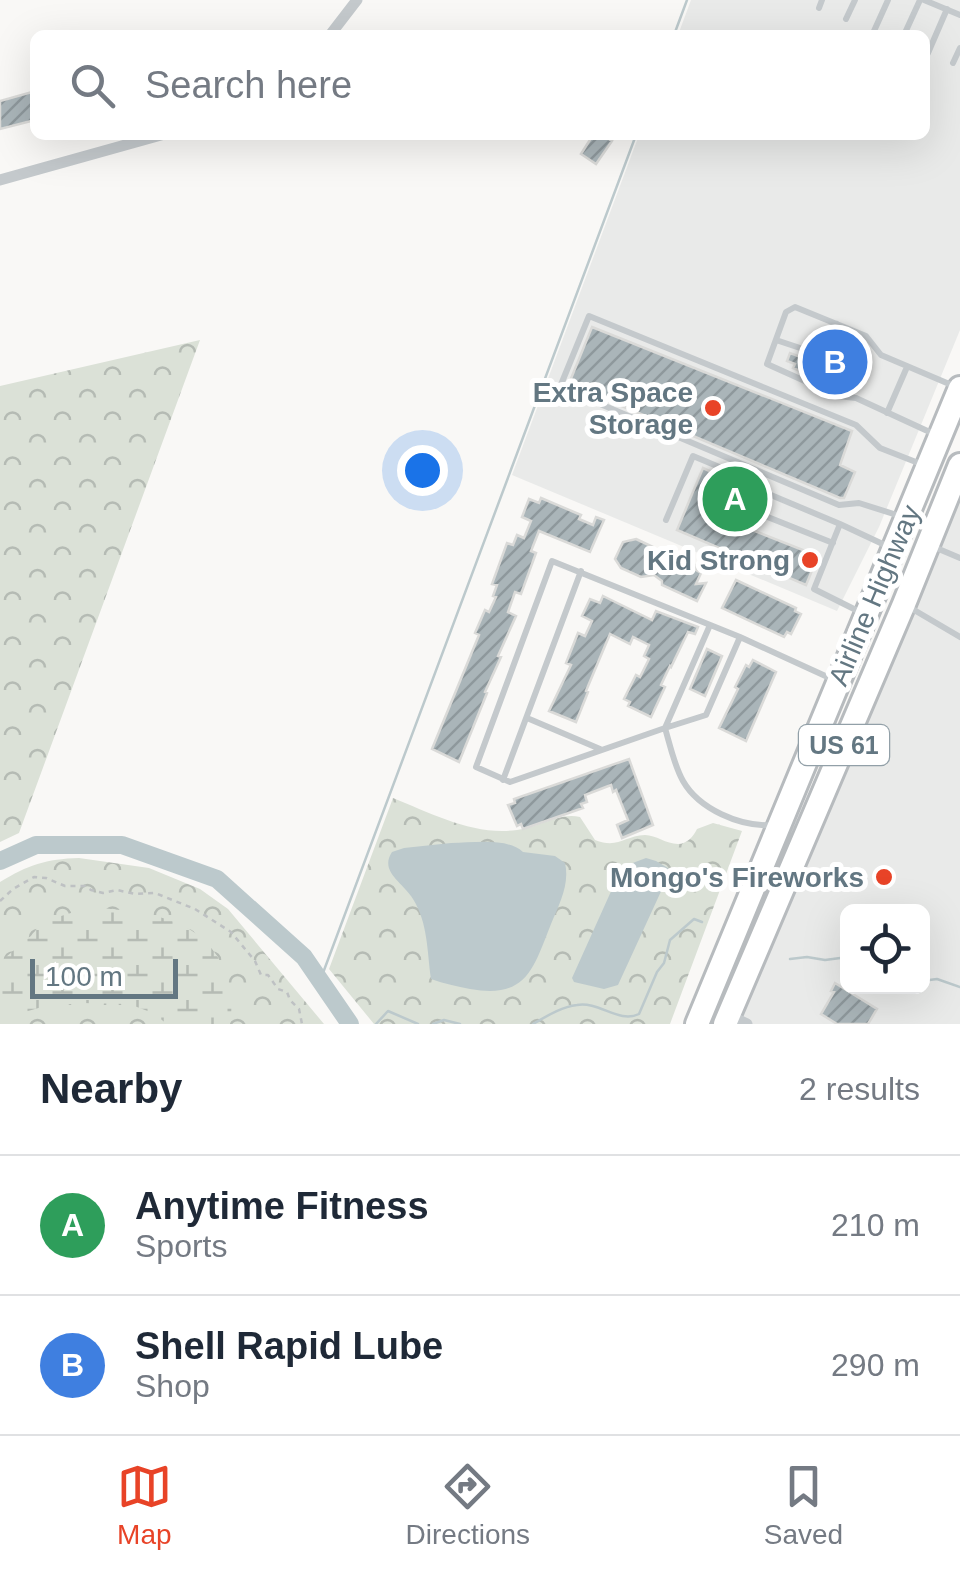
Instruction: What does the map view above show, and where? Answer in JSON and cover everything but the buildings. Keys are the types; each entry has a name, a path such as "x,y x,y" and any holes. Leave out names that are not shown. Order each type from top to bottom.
{"highway":[{"name":"Airline Highway","path":"697,1024 960,388"},
{"name":"Airline Highway","path":"733,1021 766,926 959,468"},
{"path":"807,833 793,820 828,724 825,712"},
{"path":"766,926 763,916 788,850 778,825"}],"street":[{"path":"334,30 357,0"},
{"path":"0,180 143,140"}],"lane":[{"path":"846,20 855,0"},
{"path":"874,30 888,0"},
{"path":"907,30 922,0 960,15"},
{"path":"930,48 947,10"},
{"path":"953,64 960,48"},
{"path":"940,437 856,398 838,396 767,364 786,312 795,307 866,336 880,356 960,388"},
{"path":"906,518 859,503 839,505 560,387 589,316 856,425 880,448 927,466"},
{"path":"776,340 808,351 837,324"},
{"path":"887,412 906,367"},
{"path":"666,520 693,456 748,480 759,490 893,548"},
{"path":"755,512 833,543"},
{"path":"840,524 814,589 866,614"},
{"path":"928,544 960,558"},
{"path":"740,638 706,716 510,782 476,767 552,561 710,625 740,638 838,682"},
{"path":"503,780 581,572"},
{"path":"904,604 960,636"},
{"path":"710,625 666,728 683,782 700,801 742,822 778,825"},
{"path":"526,718 601,749"}],"path":[{"path":"0,901 26,881 43,877 65,886 83,886 104,893 119,890 155,894 196,909 231,932 260,975 268,975 278,990 287,992 299,1010 302,1024"}],"shaded area":[{"path":"691,0 960,0 960,330 879,527 837,611 512,475 637,140 930,140 930,30 680,30"},
{"path":"960,496 960,1024 736,1024 900,635"},
{"path":"451,843 508,844 523,852 555,856 565,863 565,887 539,955 516,985 489,991 431,979 422,918 388,865 392,852"},
{"path":"646,858 668,868 669,874 618,985 604,989 574,982 572,978 622,867"}],"green space":[{"path":"200,340 19,833 0,842 0,386"},
{"path":"393,798 485,830 517,830 564,817 580,817 595,840 610,843 645,835 681,844 697,829 713,823 742,831 670,1024 374,1024 329,969"},
{"path":"79,858 149,868 200,889 228,909 324,1024 0,1024 0,882 38,864"},
{"path":"90,907 164,918 197,934 221,963 227,978 230,1024 167,1024 153,1013 129,1004 42,1007 0,1019 0,962 42,922"}],"waterway":[{"path":"676,30 687,0"},
{"path":"320,981 634,140"},
{"path":"0,861 36,845 122,845 217,879 304,957 350,1024"},
{"path":"533,1024 577,1005 624,1016 639,1014 664,963 670,940 694,919 702,922"},
{"path":"790,959 840,958"},
{"path":"930,980 960,987"},
{"path":"376,1024 388,1011 418,1024"},
{"path":"433,1024 444,1020 460,1024"}],"place":[{"name":"Shell Rapid Lube","path":"835,362"},
{"name":"Extra Space Storage","path":"713,408"},
{"name":"Anytime Fitness","path":"735,499"},
{"name":"Kid Strong","path":"810,560"},
{"name":"Mongo's Fireworks","path":"884,877"}]}
